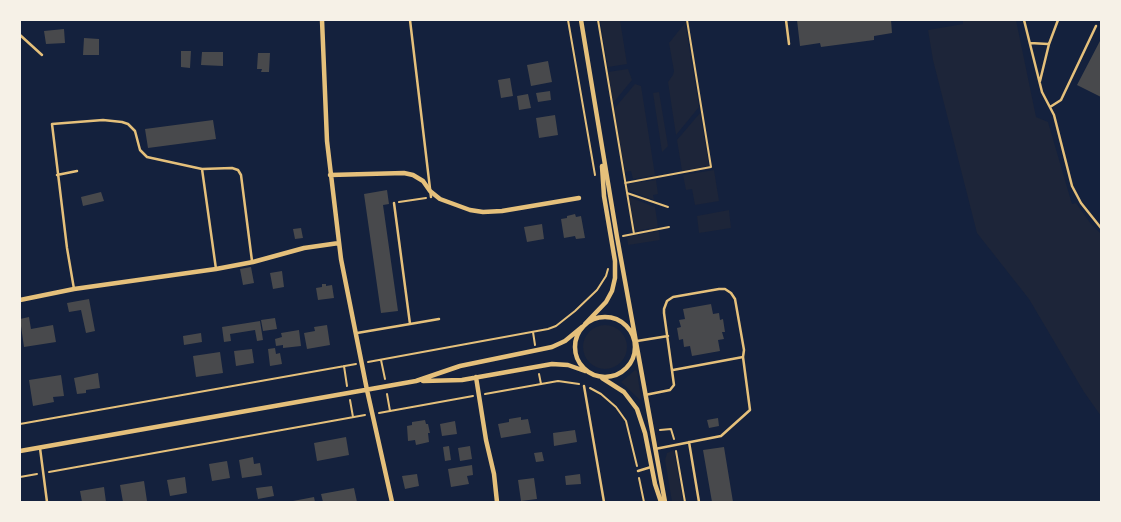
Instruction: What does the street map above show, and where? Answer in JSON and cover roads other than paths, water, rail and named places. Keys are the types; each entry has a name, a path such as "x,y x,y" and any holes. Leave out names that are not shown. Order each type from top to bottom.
{"street":[{"path":"322,20 324,90 330,175 339,242 367,390 392,502"},
{"path":"581,20 635,341 665,502"},
{"path":"20,451 416,381 460,366 552,347 565,341 583,326 606,302 612,291 615,278 614,253 604,196 601,142"},
{"path":"330,175 404,173 413,175 423,181 430,191 440,199 483,212 502,211 579,198"},
{"path":"20,300 74,289 216,269 252,262 295,250 339,242"},
{"path":"607,316 615,318 627,325 635,341 633,359 623,371 608,377 593,374 581,365 576,354 575,342 583,326 597,317 607,316"},
{"path":"416,381 462,380 552,364 573,366 593,374 618,387 634,403 643,427 651,467 661,502"},
{"path":"476,377 486,440 494,474 497,502"}],"lane":[{"path":"410,20 431,197"},
{"path":"786,20 789,44"},
{"path":"1024,20 1042,92 1054,115 1067,170 1075,194 1086,211 1101,228"},
{"path":"1040,83 1049,44 1058,20"},
{"path":"1050,108 1061,100 1096,26"},
{"path":"20,35 42,55"},
{"path":"1030,43 1049,44"},
{"path":"74,289 57,175 52,124 115,120 128,124 135,131 140,150 147,157 202,169 232,168 238,170 241,175 252,262"},
{"path":"202,169 216,269"},
{"path":"57,175 77,171"},
{"path":"394,203 410,324"},
{"path":"645,395 670,390 674,385 664,308 670,299 719,289 725,289 732,293 735,299 744,350 743,357 750,410 721,436 655,448"},
{"path":"356,333 440,320"},
{"path":"635,341 668,336"},
{"path":"673,370 743,357"},
{"path":"584,386 604,502"},
{"path":"688,442 699,502"},
{"path":"40,448 47,502"},
{"path":"638,471 651,467"}]}
